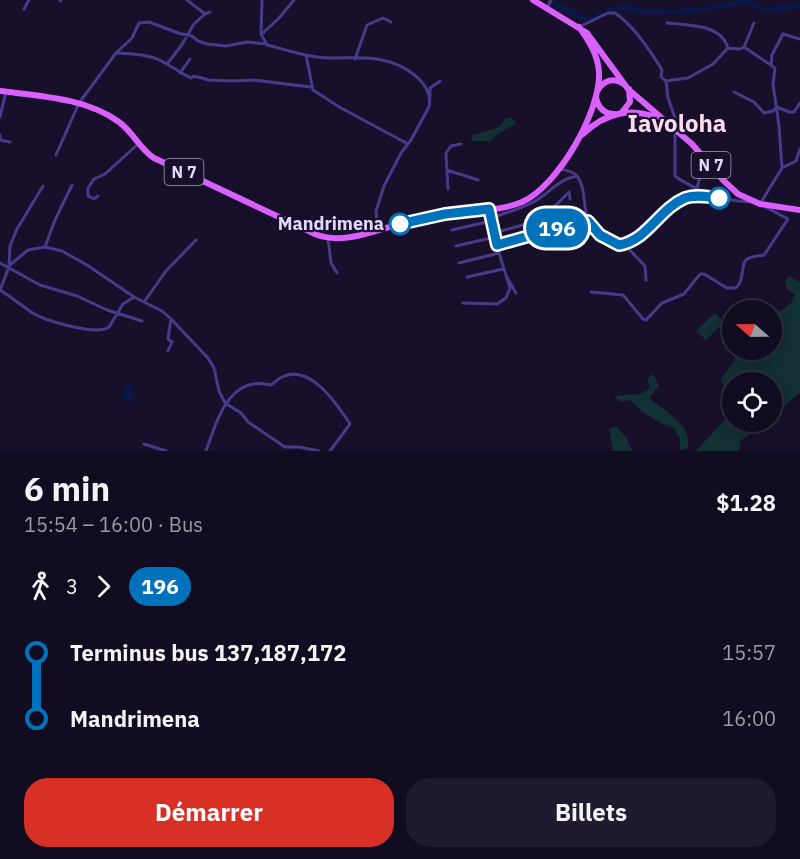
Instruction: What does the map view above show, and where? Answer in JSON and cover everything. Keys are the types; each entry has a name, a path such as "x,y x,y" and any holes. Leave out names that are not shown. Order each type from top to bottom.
{"main road":[{"path":"533,0 579,27 594,40 627,87 630,97 628,105 617,114"},
{"path":"579,27 593,48 596,57 599,74 598,104 603,111 617,114"},
{"path":"579,138 597,94 603,84 610,80 619,81 627,87 673,128"},
{"name":"N 7","path":"3,92 80,103 109,115 128,129 154,159 327,238 346,238 445,214 508,206 530,198 545,186 579,138"},
{"path":"579,138 597,122 617,114 640,112 657,118 673,128"},
{"name":"N 7","path":"673,128 692,144 738,194 760,204 800,210"}],"street":[{"path":"24,9 28,0"},
{"path":"187,0 204,14"},
{"path":"262,0 261,34 267,45"},
{"path":"261,34 294,0"},
{"path":"547,8 551,0"},
{"path":"167,64 194,24 204,14 210,12"},
{"path":"579,27 615,13 642,41 659,64 662,70 661,76 666,81 675,118 673,128 675,176 683,183 697,188 710,197"},
{"path":"354,59 367,25 383,18 391,22"},
{"path":"56,155 80,103 116,53 132,38 139,23 149,22 207,44 226,45 247,42 319,58 382,60 405,68 423,83 430,102"},
{"path":"667,23 707,28 726,42 728,48"},
{"path":"728,48 736,50 744,47 754,23"},
{"path":"771,65 772,55 783,34 800,39"},
{"path":"591,292 623,295 646,320 662,303 684,294 700,274 704,274 727,288 736,288 741,282 745,261 748,258 764,255 788,219 760,204 782,168 773,84 775,68 744,47"},
{"path":"666,81 688,78 713,63 728,48"},
{"path":"116,53 150,57 191,78 194,76 209,80 254,80 311,87"},
{"path":"306,55 313,90 341,108 408,144"},
{"path":"180,73 190,59"},
{"path":"377,230 376,212 380,195 401,153 428,112 430,88 440,81"},
{"path":"0,117 3,92"},
{"path":"734,92 754,102 764,113 773,111 777,107"},
{"path":"777,107 794,112 800,103"},
{"path":"0,135 0,140 10,142"},
{"path":"98,196 94,199 88,196 90,183 96,177 105,174 139,143"},
{"path":"448,189 446,153 451,146 461,144"},
{"path":"782,168 798,163 800,148"},
{"path":"697,188 701,173 700,165"},
{"path":"558,169 577,176 588,221 607,240 619,245 638,238 685,198 702,196 753,202"},
{"path":"447,170 478,180"},
{"path":"452,230 491,220 522,208 540,199 558,183 577,176"},
{"path":"45,247 72,185"},
{"path":"43,186 17,229 10,246 10,266 0,290 32,313 68,325 100,331 109,327 126,301 134,297"},
{"path":"568,187 570,199"},
{"path":"537,221 569,192"},
{"path":"463,303 502,303 510,288 489,209"},
{"path":"456,246 559,215"},
{"path":"497,245 588,221"},
{"path":"327,238 331,263 337,273"},
{"path":"144,302 166,271 196,240"},
{"path":"624,244 645,266 646,280"},
{"path":"10,266 28,250 45,247 67,254 134,297 162,311 171,319 208,358 214,368 219,391 225,403 242,413 248,422 285,449 299,447 319,451"},
{"path":"459,263 499,253"},
{"path":"0,263 10,266 39,285 77,296 107,310 120,312 142,321"},
{"path":"467,277 504,268"},
{"path":"507,278 516,293"},
{"path":"168,351 172,343 168,339 171,319"},
{"path":"206,451 225,403 239,388 260,382 271,385 284,376 301,375 318,383 338,404 350,424 330,451"},
{"path":"144,444 166,451"}],"green space":[{"path":"506,118 512,118 516,123 496,135 491,141 472,141 471,136 499,127"},
{"path":"789,276 800,282 800,393 782,407 782,372 726,372 734,360 782,360 782,310 791,303 795,295 787,289 785,281"},
{"path":"715,313 722,320 722,324 706,340 696,331"},
{"path":"653,374 659,386 649,398 682,426 688,440 687,448 680,450 680,439 674,428 644,413 630,400 621,402 614,396 640,394 650,388 647,379"},
{"path":"722,423 722,432 752,432 740,441 739,451 696,451"},
{"path":"616,426 626,437 632,451 613,451 609,429"}],"water":[{"path":"124,386 133,386 133,401 124,402"}],"waterway":[{"path":"556,4 577,16 592,20 612,9 634,8 640,12 668,12 707,9 744,1 767,10 800,6"}],"bus line":[{"name":"196","path":"400,224 445,214 489,209 497,245 588,221 600,235 613,244 619,245 630,243 638,238 685,198 702,196 719,198"}],"place":[{"name":"Mandrimena","path":"400,224"}],"district":[{"name":"Iavoloha","path":"677,124"}]}
